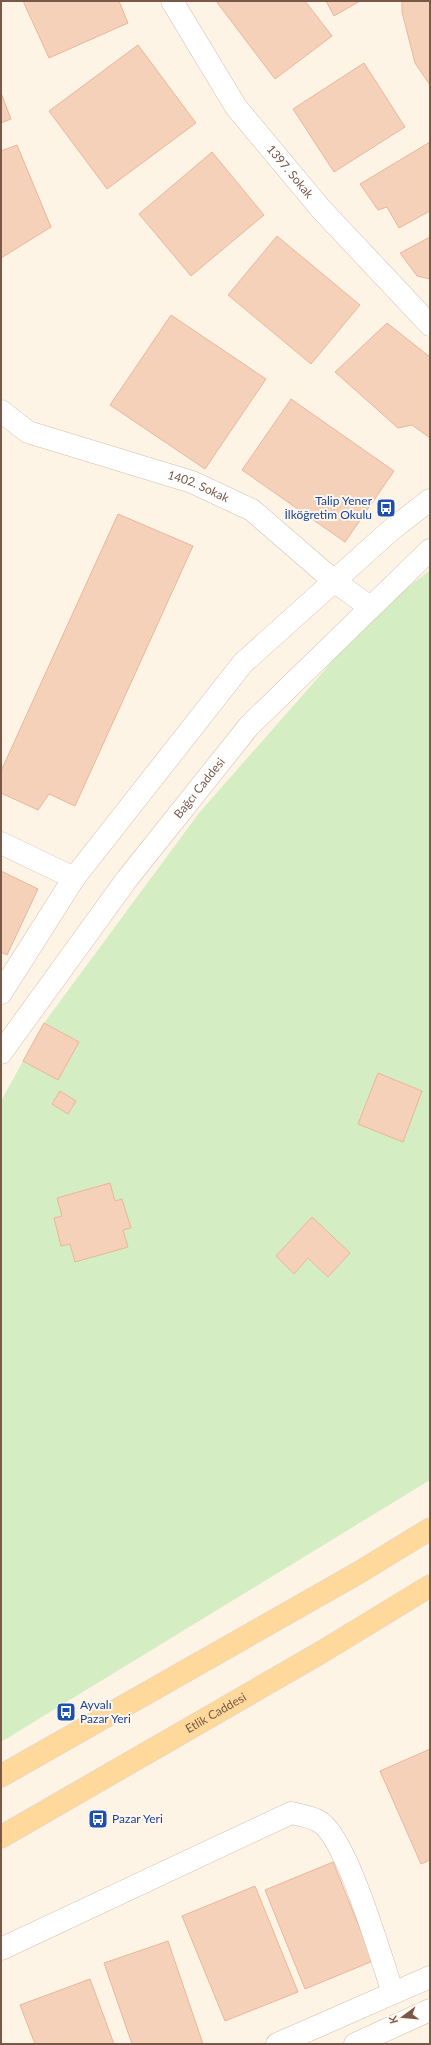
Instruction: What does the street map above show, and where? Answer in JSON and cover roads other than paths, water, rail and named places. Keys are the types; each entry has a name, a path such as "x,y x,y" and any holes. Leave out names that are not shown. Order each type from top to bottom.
{"main road":[{"name":"1397. Sokak","path":"172,1 236,107 321,209 430,325"},
{"name":"1402. Sokak","path":"1,411 28,432 192,482 252,510 334,581 370,607"},
{"path":"1,993 74,878 243,663 391,530 430,500"},
{"name":"Bağcı Caddesi","path":"1,1053 127,879 249,726 430,550"},
{"path":"1,843 74,878"},
{"path":"1,1776 358,1573 430,1529"},
{"name":"Etlik Caddesi","path":"1,1837 320,1653 430,1586"},
{"path":"1,1949 291,1812 320,1822 336,1841 349,1867 393,1993"},
{"path":"277,2044 430,1977"},
{"path":"355,2044 430,2010"}],"place":[{"name":"Talip Yener İlköğretim Okulu","path":"386,508"},
{"name":"Ayvalı Pazar Yeri","path":"66,1712"},
{"name":"Pazar Yeri","path":"98,1819"}]}
